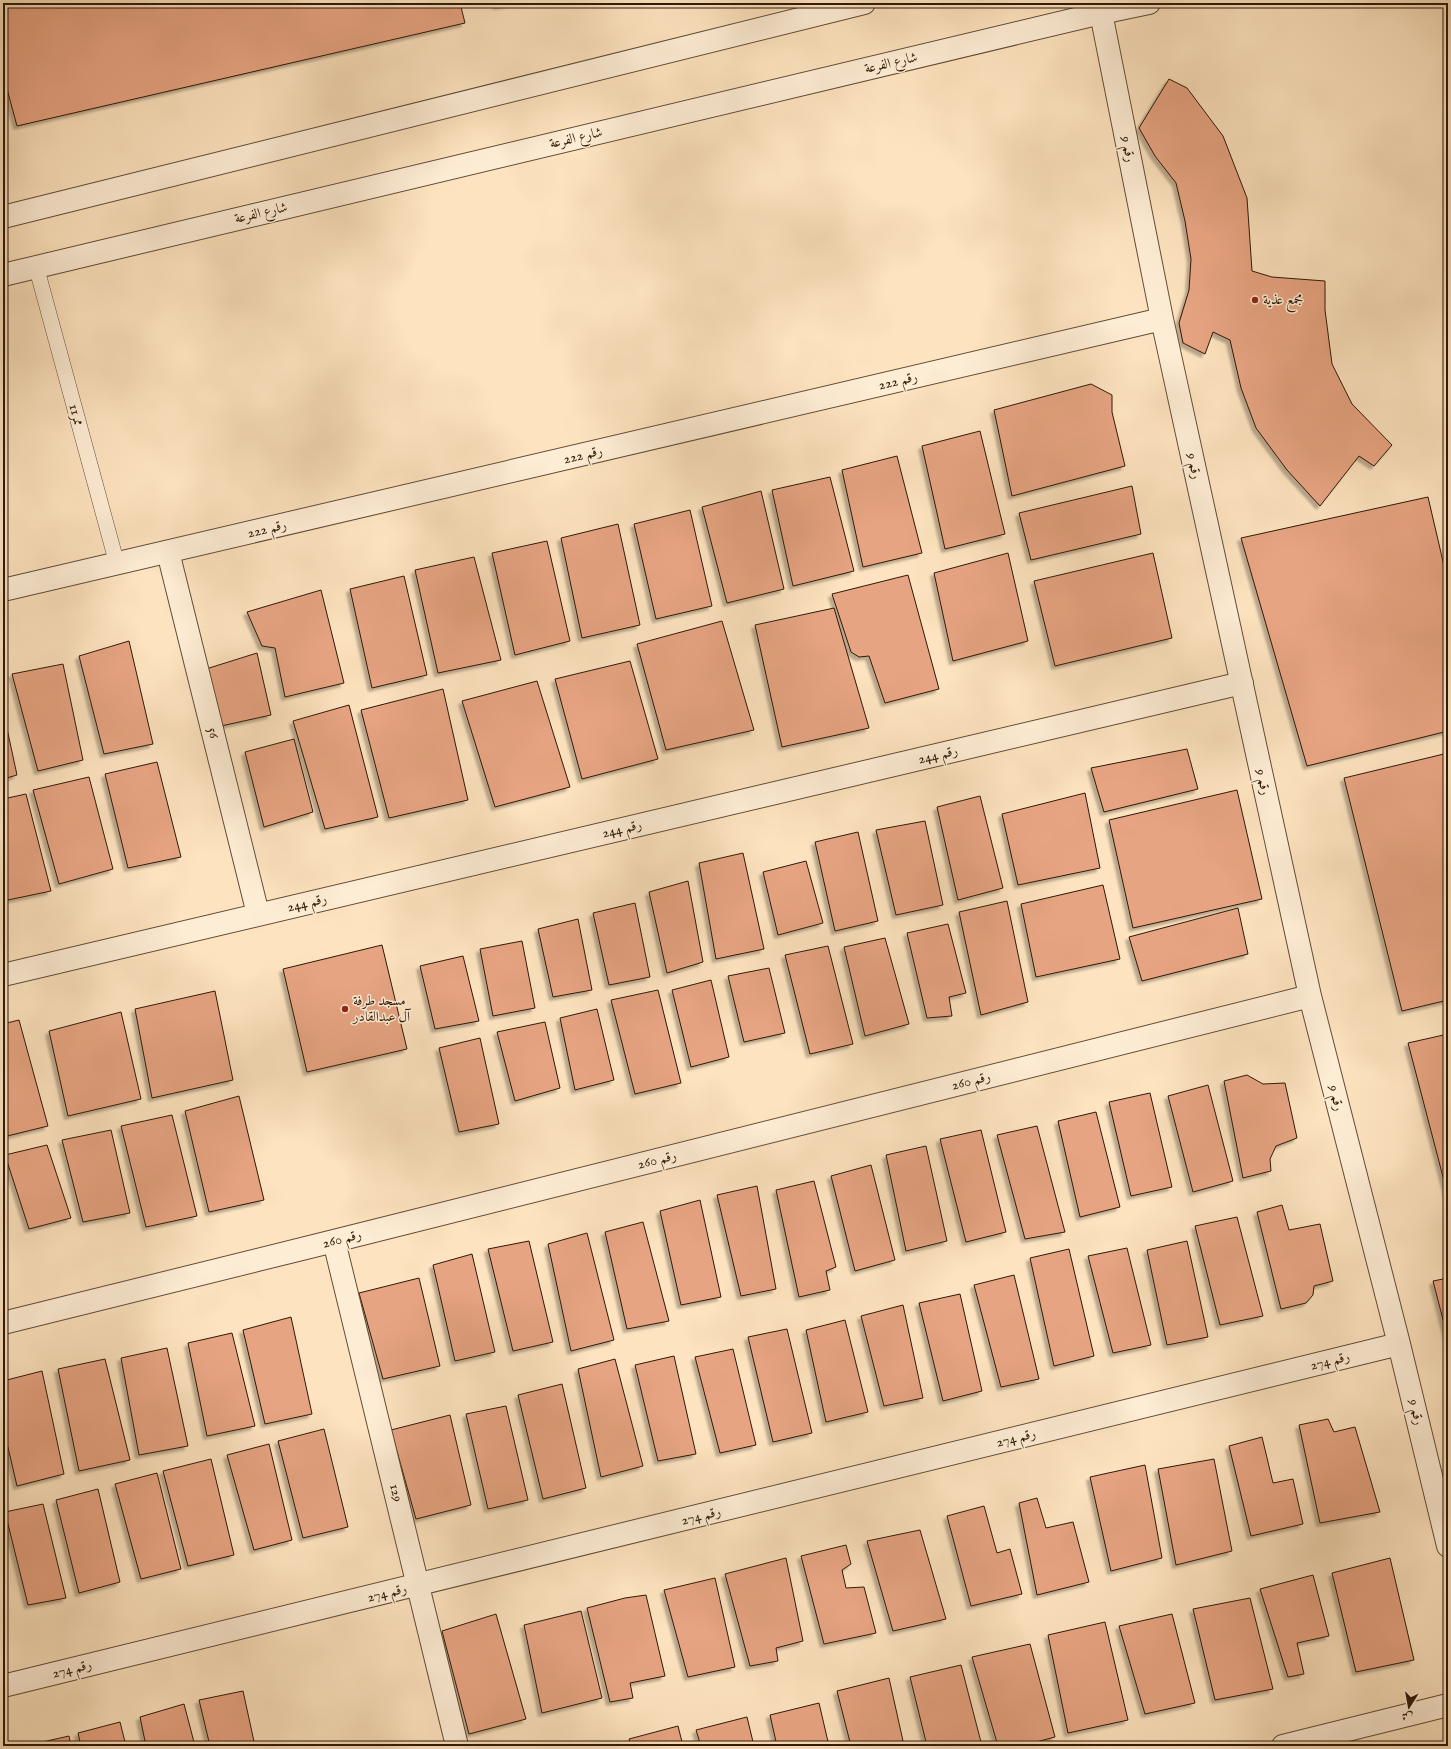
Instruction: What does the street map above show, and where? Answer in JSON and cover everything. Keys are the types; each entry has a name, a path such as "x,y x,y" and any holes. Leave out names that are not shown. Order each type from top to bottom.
{"street":[{"path":"3,217 864,3"},
{"name":"شارع الفرعة","path":"3,275 1101,13 1149,3"},
{"name":"رقم 9","path":"1101,13 1162,318 1310,996 1399,1344 1448,1546"},
{"name":"رقم 222","path":"3,590 1162,318"},
{"name":"56","path":"168,552 258,914"},
{"name":"رقم 244","path":"3,975 1242,683"},
{"name":"رقم 260","path":"3,1322 334,1241 1310,996"},
{"name":"129","path":"334,1241 457,1746"},
{"name":"رقم 274","path":"3,1686 1399,1344"},
{"path":"1283,1746 1448,1704"}],"lane":[{"name":"ممر11","path":"36,266 117,564"}],"building":[{"path":"3,3 460,3 465,23 17,126 3,74"},
{"path":"496,3 512,3 497,6"},
{"name":"مجمع عذية","path":"1169,79 1187,88 1223,136 1247,198 1252,271 1272,277 1325,281 1325,310 1332,364 1352,404 1392,445 1374,466 1359,456 1320,506 1287,470 1256,428 1241,388 1230,340 1213,332 1205,354 1183,343 1179,323 1189,290 1191,259 1185,221 1176,183 1155,156 1139,128"},
{"path":"1091,384 1112,395 1112,412 1125,466 1012,496 994,410"},
{"path":"980,431 1005,534 945,549 922,446"},
{"path":"897,456 922,553 863,567 842,470"},
{"path":"830,477 854,571 793,586 772,490"},
{"path":"1132,486 1141,534 1031,560 1019,513"},
{"path":"761,491 784,589 727,603 702,507"},
{"path":"1428,497 1448,583 1448,731 1307,766 1241,538"},
{"path":"690,510 712,606 656,619 634,524"},
{"path":"618,524 640,625 582,638 561,538"},
{"path":"547,541 570,641 515,655 492,553"},
{"path":"1008,553 1028,641 953,661 934,573"},
{"path":"1153,553 1172,638 1055,666 1034,581"},
{"path":"474,557 501,660 438,673 415,570"},
{"path":"908,575 939,689 885,703 869,656 859,657 851,652 832,594"},
{"path":"404,576 427,675 372,688 350,589"},
{"path":"321,590 344,683 285,697 275,648 262,646 247,612"},
{"path":"834,608 869,728 782,747 755,625"},
{"path":"722,621 754,730 666,750 637,644"},
{"path":"129,641 153,744 104,754 79,656"},
{"path":"257,653 271,715 221,726 206,669"},
{"path":"630,661 658,759 582,779 555,679"},
{"path":"63,664 83,760 38,771 12,674"},
{"path":"537,681 570,787 495,807 462,701"},
{"path":"443,689 468,800 389,818 361,710"},
{"path":"349,705 378,817 325,829 293,721"},
{"path":"3,710 17,775 3,779"},
{"path":"294,739 313,812 264,827 245,752"},
{"path":"1187,749 1198,789 1104,812 1091,768"},
{"path":"1448,753 1448,1000 1402,1011 1344,778"},
{"path":"157,762 181,857 128,868 105,774"},
{"path":"89,777 113,869 59,884 33,790"},
{"path":"1237,790 1262,899 1133,928 1109,820"},
{"path":"1085,793 1100,868 1018,885 1002,814"},
{"path":"26,794 51,891 3,901 3,799"},
{"path":"980,796 1003,888 958,900 937,807"},
{"path":"925,821 943,905 896,915 876,830"},
{"path":"858,832 878,921 835,931 815,842"},
{"path":"743,853 764,949 716,959 699,863"},
{"path":"806,861 823,923 778,935 763,872"},
{"path":"688,881 703,962 667,973 649,892"},
{"path":"1103,885 1120,959 1036,977 1021,904"},
{"path":"1007,901 1028,1002 981,1015 959,912"},
{"path":"635,903 650,977 609,985 593,913"},
{"path":"1238,908 1248,954 1142,981 1129,937"},
{"path":"578,919 592,990 553,997 538,929"},
{"path":"948,924 966,993 949,997 952,1016 927,1018 907,933"},
{"path":"885,938 909,1024 865,1036 844,947"},
{"path":"522,941 535,1008 493,1016 480,949"},
{"name":"مسجد طرفة آل عبدالقادر","path":"382,945 407,1049 307,1072 283,969"},
{"path":"828,946 853,1044 810,1054 785,955"},
{"path":"463,956 479,1021 435,1029 420,966"},
{"path":"769,968 785,1033 744,1042 728,976"},
{"path":"711,980 729,1057 691,1067 672,990"},
{"path":"658,990 681,1083 635,1094 611,1000"},
{"path":"215,991 233,1080 152,1098 135,1009"},
{"path":"597,1009 614,1080 575,1090 560,1018"},
{"path":"121,1012 141,1099 68,1116 49,1031"},
{"path":"19,1020 48,1126 3,1137 3,1024"},
{"path":"545,1022 560,1088 515,1101 497,1032"},
{"path":"1448,1034 1448,1196 1408,1043"},
{"path":"480,1038 499,1124 459,1132 439,1048"},
{"path":"1247,1075 1263,1084 1285,1083 1297,1138 1276,1146 1270,1159 1271,1171 1243,1178 1224,1081"},
{"path":"1208,1085 1233,1181 1193,1192 1168,1096"},
{"path":"1150,1093 1172,1187 1131,1196 1109,1102"},
{"path":"239,1096 264,1200 209,1212 185,1111"},
{"path":"1096,1112 1120,1207 1080,1217 1058,1121"},
{"path":"172,1115 197,1216 146,1227 121,1126"},
{"path":"1037,1126 1065,1232 1025,1239 997,1135"},
{"path":"111,1130 130,1213 83,1222 62,1140"},
{"path":"981,1130 1006,1232 966,1242 940,1139"},
{"path":"47,1145 71,1218 29,1229 5,1155"},
{"path":"926,1146 947,1241 906,1251 886,1155"},
{"path":"871,1165 895,1260 855,1271 831,1176"},
{"path":"814,1181 836,1267 826,1271 830,1290 799,1297 776,1190"},
{"path":"757,1186 776,1289 741,1296 717,1195"},
{"path":"700,1200 721,1297 681,1305 660,1211"},
{"path":"1282,1205 1289,1230 1320,1224 1333,1281 1314,1286 1313,1295 1306,1303 1281,1309 1257,1212"},
{"path":"1237,1217 1263,1316 1220,1325 1195,1226"},
{"path":"643,1222 669,1321 627,1329 605,1232"},
{"path":"587,1233 614,1340 571,1351 548,1244"},
{"path":"529,1241 553,1342 513,1351 488,1249"},
{"path":"1187,1241 1208,1337 1167,1345 1147,1250"},
{"path":"1127,1248 1151,1345 1113,1353 1088,1256"},
{"path":"1069,1249 1094,1356 1054,1366 1030,1258"},
{"path":"472,1254 495,1352 455,1361 433,1265"},
{"path":"1014,1275 1039,1379 1001,1387 974,1285"},
{"path":"419,1278 440,1366 383,1379 359,1293"},
{"path":"1448,1278 1448,1339 1433,1281"},
{"path":"960,1294 982,1391 943,1401 919,1303"},
{"path":"903,1305 923,1398 884,1406 861,1316"},
{"path":"291,1317 312,1414 265,1424 243,1330"},
{"path":"845,1320 868,1412 826,1422 806,1330"},
{"path":"787,1329 812,1433 773,1442 748,1337"},
{"path":"232,1333 255,1426 207,1436 188,1343"},
{"path":"167,1348 188,1446 139,1455 121,1358"},
{"path":"733,1349 756,1445 720,1453 695,1357"},
{"path":"674,1356 696,1454 658,1461 635,1365"},
{"path":"105,1359 130,1460 79,1471 58,1369"},
{"path":"615,1359 643,1466 601,1477 578,1369"},
{"path":"42,1371 64,1474 17,1486 3,1426 3,1381"},
{"path":"562,1384 586,1488 543,1499 518,1395"},
{"path":"506,1406 528,1500 488,1509 466,1414"},
{"path":"450,1415 471,1505 416,1519 391,1430"},
{"path":"1328,1419 1334,1432 1355,1427 1380,1512 1320,1523 1299,1425"},
{"path":"324,1429 348,1527 303,1538 278,1441"},
{"path":"1262,1437 1273,1483 1293,1479 1303,1524 1251,1536 1229,1446"},
{"path":"269,1444 292,1540 254,1550 227,1455"},
{"path":"211,1459 234,1555 188,1566 163,1471"},
{"path":"1214,1459 1232,1551 1176,1565 1158,1469"},
{"path":"1145,1465 1162,1558 1111,1571 1090,1477"},
{"path":"157,1473 181,1569 141,1579 115,1484"},
{"path":"98,1489 120,1582 79,1593 56,1500"},
{"path":"1037,1498 1046,1528 1073,1522 1089,1582 1037,1595 1019,1503"},
{"path":"43,1504 66,1598 28,1605 5,1512"},
{"path":"984,1506 997,1553 1010,1549 1022,1594 971,1606 947,1516"},
{"path":"920,1530 946,1619 893,1631 867,1541"},
{"path":"846,1545 851,1564 842,1570 846,1588 864,1587 876,1633 824,1644 801,1556"},
{"path":"786,1558 803,1641 776,1648 778,1661 750,1666 725,1574"},
{"path":"1390,1558 1414,1660 1356,1672 1332,1573"},
{"path":"1313,1575 1329,1636 1297,1643 1304,1674 1288,1677 1260,1589"},
{"path":"715,1578 735,1667 688,1677 664,1590"},
{"path":"3,1594 7,1608 3,1609"},
{"path":"646,1595 665,1676 630,1683 633,1698 610,1702 587,1608 625,1598"},
{"path":"1250,1598 1273,1689 1215,1700 1193,1609"},
{"path":"581,1611 602,1698 542,1713 524,1625"},
{"path":"496,1614 526,1719 469,1734 442,1631"},
{"path":"1172,1614 1195,1703 1145,1714 1119,1626"},
{"path":"1105,1622 1128,1720 1068,1733 1048,1635"},
{"path":"1030,1644 1055,1737 1021,1746 998,1746 972,1657"},
{"path":"961,1665 982,1746 927,1746 910,1677"},
{"path":"889,1678 903,1741 880,1746 851,1746 837,1691"},
{"path":"243,1691 255,1746 210,1746 199,1700"},
{"path":"819,1703 829,1746 777,1746 770,1715"},
{"path":"184,1704 195,1746 146,1746 140,1717"},
{"path":"747,1717 754,1746 701,1746 696,1730"},
{"path":"120,1722 126,1746 81,1746 78,1733"},
{"path":"678,1726 683,1746 631,1746 629,1739"},
{"path":"69,1736 71,1746 29,1746 29,1745"}],"place":[{"name":"مجمع عذية","path":"1255,300"},
{"name":"مسجد طرفة آل عبدالقادر","path":"345,1009"}]}
